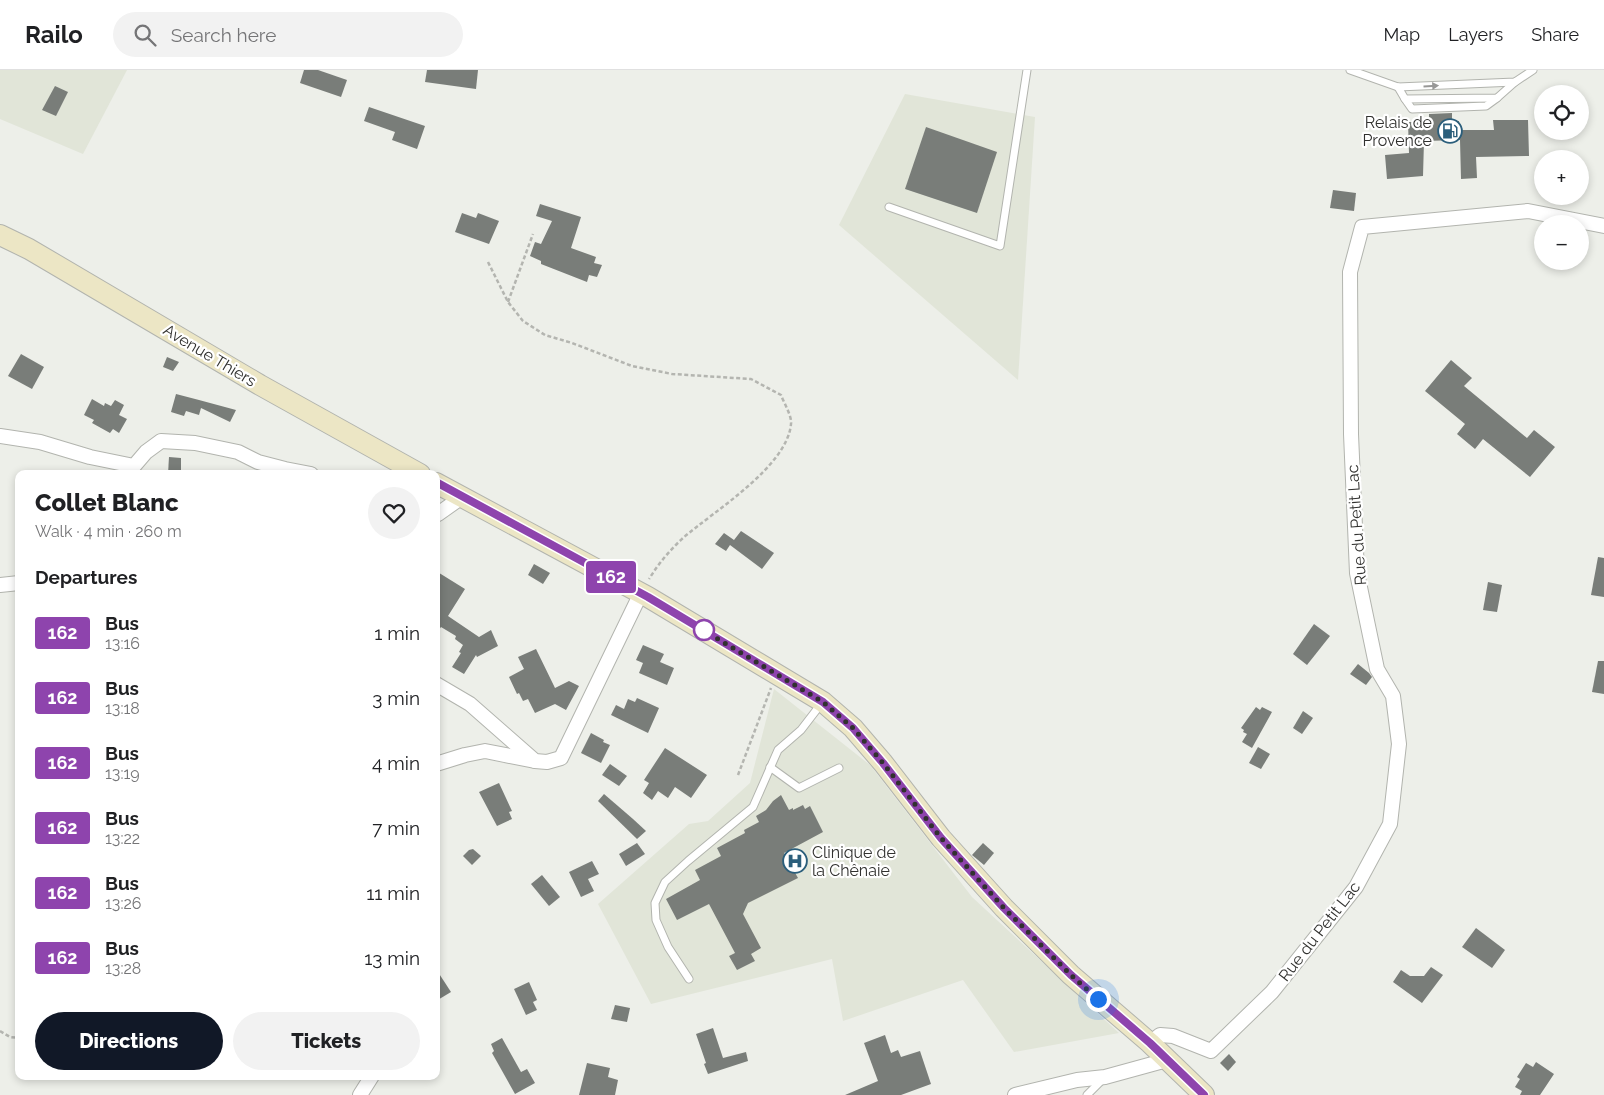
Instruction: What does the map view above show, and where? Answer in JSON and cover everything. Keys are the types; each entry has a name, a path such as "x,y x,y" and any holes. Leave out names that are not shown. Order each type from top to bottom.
{"main road":[{"name":"Avenue Thiers","path":"0,235 29,249 260,385 413,470"},
{"path":"440,484 641,593 823,702 853,728 883,763 941,838 1004,908 1071,975 1150,1043 1204,1095"}],"street":[{"name":"Rue du Petit Lac","path":"1150,1043 1160,1035 1173,1036 1211,1051 1272,992 1356,887 1390,824 1399,744 1393,696 1377,669 1357,573 1351,434 1350,272 1362,228 1528,211 1604,226"},
{"path":"0,436 40,442 90,457 134,466 146,452 161,441 195,443 238,452 258,462 289,470"},
{"path":"440,512 462,496"},
{"path":"0,585 15,583"},
{"path":"440,763 485,751 535,761 548,762 561,758 641,593"},
{"path":"440,686 470,704 535,761"},
{"path":"1015,1095 1078,1080 1105,1077 1167,1060"},
{"path":"360,1095 369,1080"}],"lane":[{"path":"888,207 1000,246 1026,70"},
{"path":"1350,70 1398,87 1515,82"},
{"path":"1398,87 1412,109 1486,106 1515,82 1534,70"},
{"path":"1404,98 1497,98"},
{"path":"689,979 668,947 656,920 655,903 665,882 753,807 778,750 801,730 823,702"},
{"path":"770,767 799,788 839,768"},
{"path":"1087,1095 1105,1077"}],"path":[{"path":"508,302 533,234"},
{"path":"488,262 508,302 523,321 545,335 572,343 632,366 672,374 750,379 781,396 791,422 782,450 755,480 684,537 665,555 641,593"},
{"path":"738,775 776,673"},
{"path":"0,1031 15,1038"}],"shaded area":[{"path":"0,70 127,70 83,154 0,119"},
{"path":"905,94 1035,117 1018,380 839,225"},
{"name":"Clinique de la Chênaie","path":"774,689 870,765 972,897 1119,1033 1014,1052 963,980 843,1021 832,959 651,1004 598,904 689,824 708,821 750,783"}],"building":[{"path":"304,70 318,70 347,80 341,97 300,83"},
{"path":"427,70 478,70 476,89 425,82"},
{"path":"55,86 68,92 56,116 42,110"},
{"path":"369,107 425,126 417,149 392,140 395,132 364,121"},
{"path":"1452,113 1452,121 1459,121 1460,130 1494,130 1493,120 1528,120 1529,156 1476,157 1477,178 1461,179 1460,140 1424,141 1423,176 1387,179 1385,155 1409,153 1408,122 1429,122 1429,114"},
{"path":"926,127 997,152 977,213 905,189"},
{"path":"1333,190 1356,193 1354,211 1330,208"},
{"path":"540,204 581,217 571,248 596,257 594,263 602,265 597,277 589,275 587,282 541,264 541,261 530,256 535,242 541,244 552,221 536,216"},
{"path":"462,213 476,218 478,213 499,221 489,244 455,232"},
{"path":"21,354 44,367 32,389 8,376"},
{"path":"167,357 179,362 173,371 163,367"},
{"path":"1451,360 1472,378 1464,386 1527,438 1534,430 1555,447 1530,477 1483,439 1475,449 1457,434 1465,424 1425,391"},
{"path":"176,394 236,410 230,422 201,408 199,415 186,411 184,416 171,412"},
{"path":"92,399 104,406 105,403 111,406 115,400 124,405 119,415 127,419 119,433 113,429 110,433 92,423 94,420 84,415"},
{"path":"169,457 181,458 181,470 168,470"},
{"path":"741,531 774,553 762,569 730,545 726,551 715,544 724,533 734,540"},
{"path":"1598,557 1604,558 1604,597 1591,595"},
{"path":"534,564 550,573 543,584 528,575"},
{"path":"440,573 465,589 448,616 479,637 491,630 498,646 477,657 476,655 464,674 452,667 461,653 459,652 463,645 455,639 456,636 441,627 440,628"},
{"path":"1488,582 1502,585 1497,612 1483,610"},
{"path":"1314,624 1330,636 1307,665 1293,654"},
{"path":"643,645 664,654 660,662 674,668 667,685 639,673 643,663 636,660"},
{"path":"536,649 555,688 569,681 579,686 566,710 555,704 535,713 528,699 523,701 519,693 517,694 509,677 524,669 518,657"},
{"path":"1598,661 1604,661 1604,694 1592,692"},
{"path":"1358,664 1372,677 1366,685 1350,674"},
{"path":"637,698 659,708 648,733 611,715 616,705 624,709 628,699 635,702"},
{"path":"1256,707 1260,710 1262,707 1272,712 1252,748 1242,742 1247,734 1241,728"},
{"path":"1303,711 1313,718 1302,734 1293,728"},
{"path":"591,733 610,745 601,763 581,753"},
{"path":"1258,747 1270,754 1261,769 1249,763"},
{"path":"665,748 707,775 691,798 675,787 668,798 658,791 652,800 643,793 649,783 644,780"},
{"path":"610,764 627,776 619,786 602,775"},
{"path":"499,783 512,811 509,812 512,819 497,826 479,792"},
{"path":"604,794 646,831 637,839 598,801"},
{"path":"781,795 789,810 803,805 805,809 810,806 823,832 784,853 798,878 748,903 743,914 761,948 751,954 755,961 737,970 729,956 735,953 709,904 677,920 666,899 700,880 695,870 721,856 717,848 745,833 744,830 759,822 756,816 766,810"},
{"path":"637,843 645,854 626,866 619,854"},
{"path":"983,843 994,853 984,865 972,855"},
{"path":"473,849 481,856 472,865 463,856"},
{"path":"592,861 599,874 588,879 594,891 581,897 569,872"},
{"path":"542,875 560,897 549,906 531,884"},
{"path":"1476,928 1505,950 1492,968 1462,947"},
{"path":"1431,967 1443,975 1422,1003 1393,982 1401,970 1410,976 1424,976"},
{"path":"440,975 451,992 440,999"},
{"path":"529,982 537,1000 533,1002 537,1010 526,1015 514,989"},
{"path":"615,1005 630,1008 627,1022 611,1019"},
{"path":"713,1028 723,1058 746,1052 748,1061 708,1074 696,1034"},
{"path":"885,1035 891,1053 898,1050 901,1057 920,1051 931,1084 901,1095 845,1095 878,1081 864,1043"},
{"path":"502,1038 521,1072 527,1069 535,1083 515,1094 492,1053 494,1051 491,1044"},
{"path":"1229,1054 1236,1062 1228,1071 1220,1063"},
{"path":"1536,1062 1554,1074 1540,1095 1520,1095 1522,1091 1515,1087 1520,1079 1517,1077 1526,1063 1533,1067"},
{"path":"587,1063 610,1068 608,1077 618,1080 615,1095 579,1095"}],"bus line":[{"name":"162","path":"440,484 648,597 823,702 853,728 883,763 941,838 1004,908 1071,975 1150,1043 1204,1095"}],"place":[{"name":"Relais de Provence","path":"1450,131"},
{"name":"Clinique de la Chênaie","path":"795,861"}],"route":[{"path":"704,630 823,702 853,728 883,763 941,838 1004,908 1071,975 1098,999"}]}
